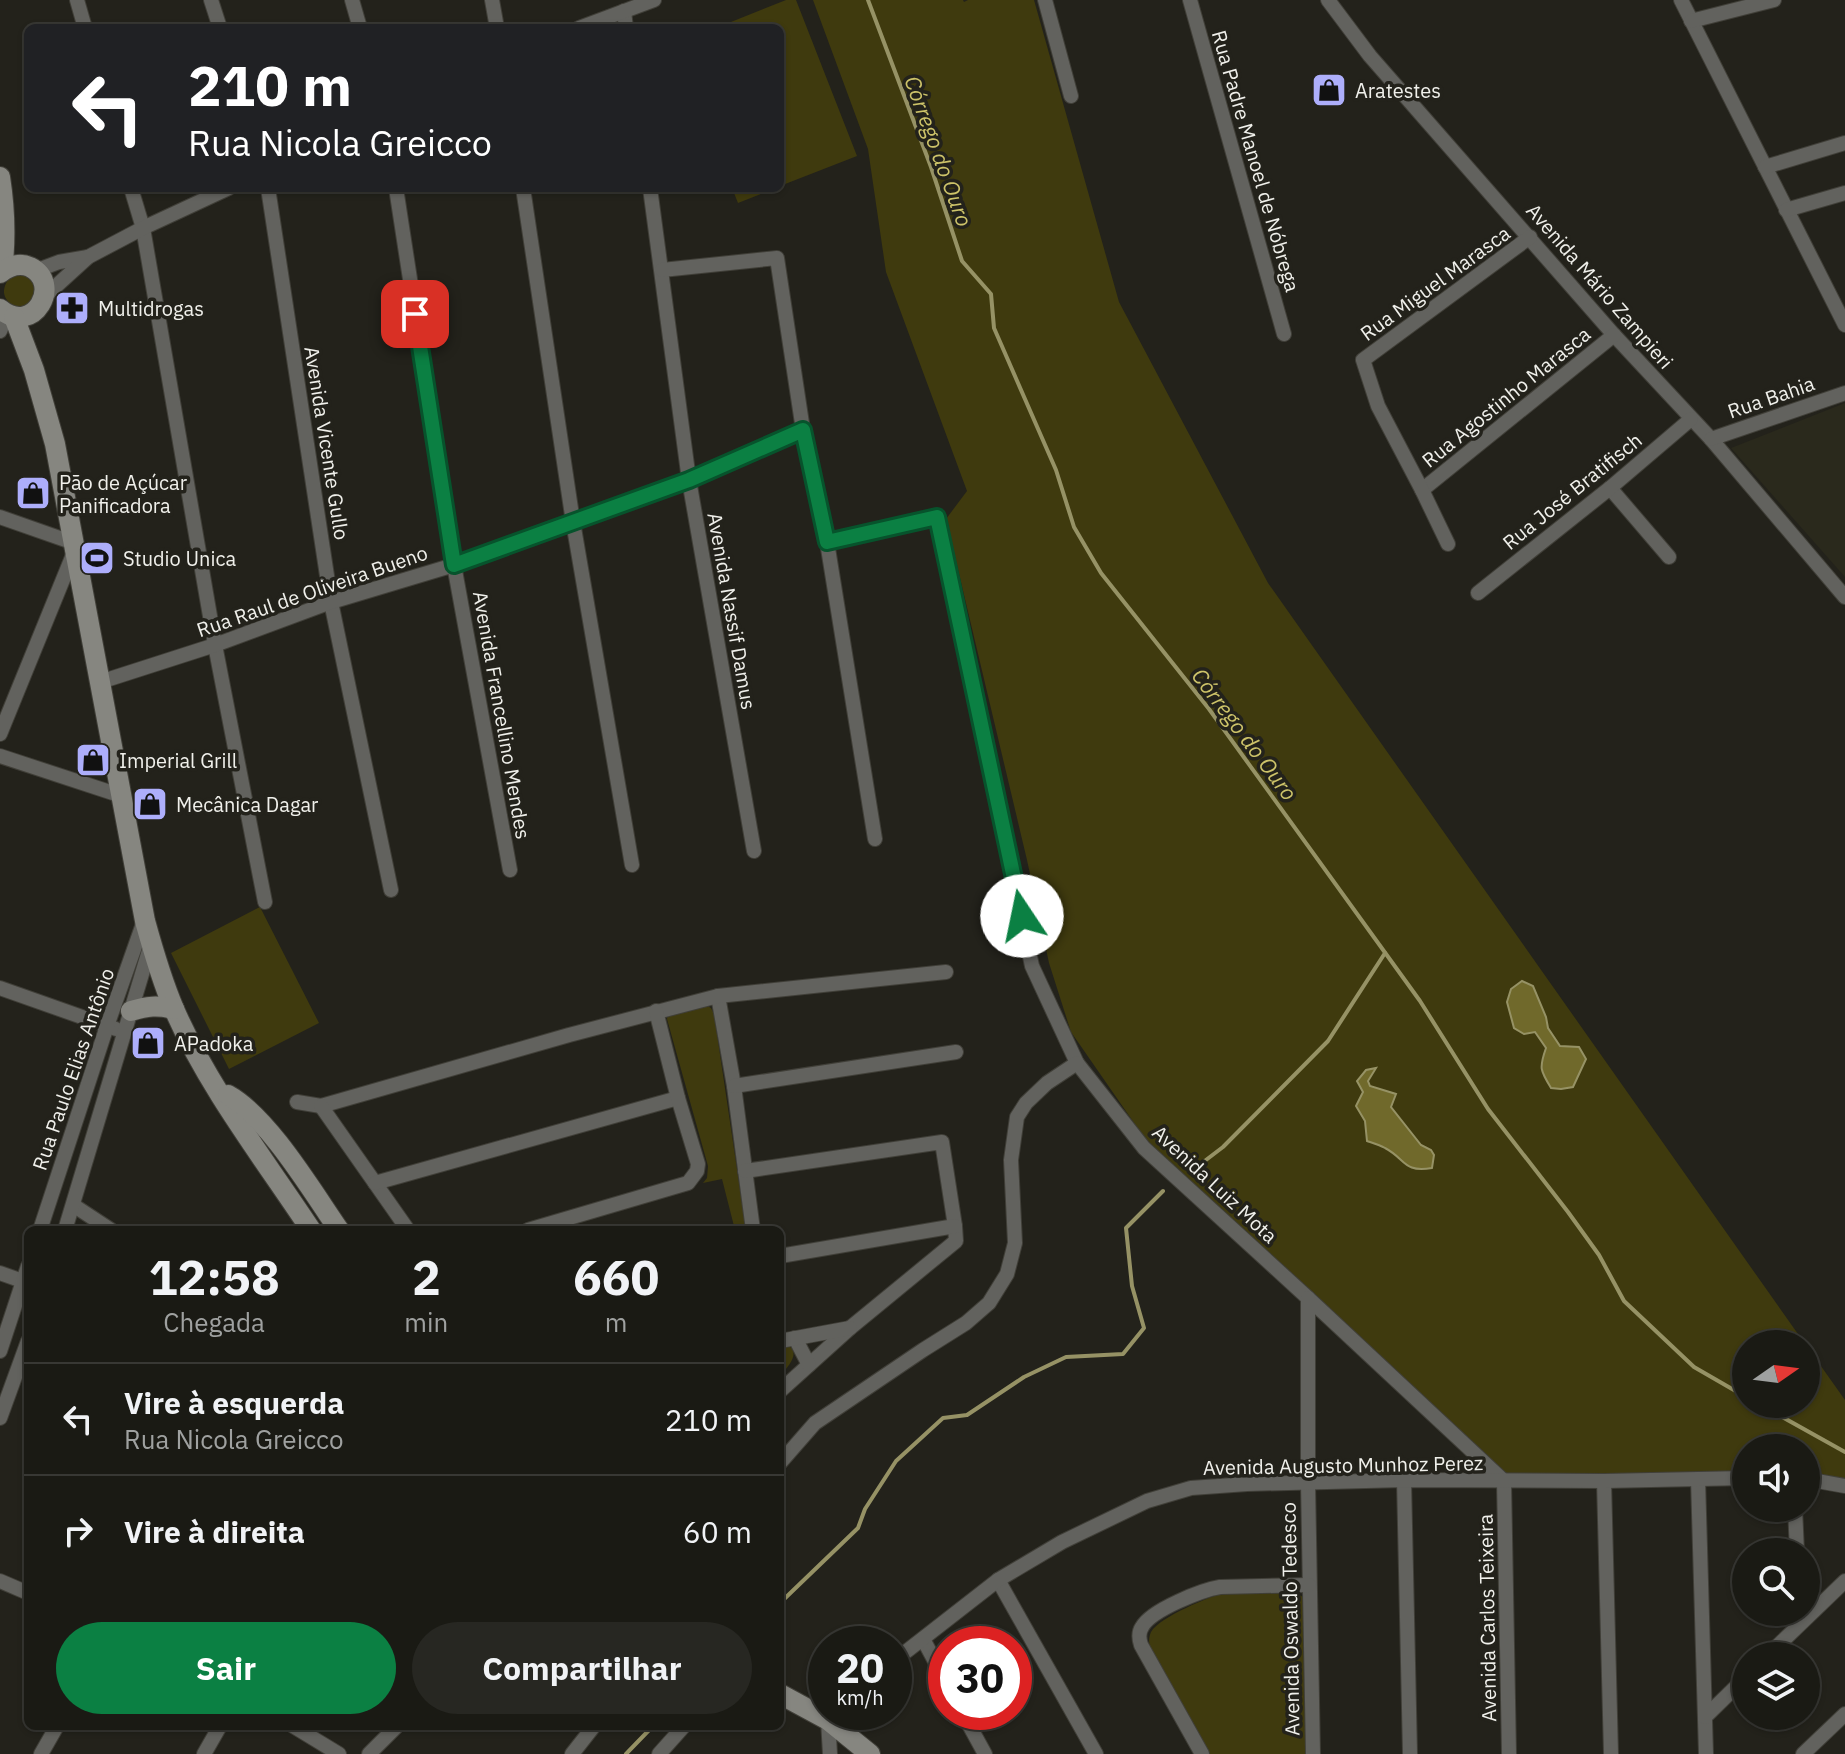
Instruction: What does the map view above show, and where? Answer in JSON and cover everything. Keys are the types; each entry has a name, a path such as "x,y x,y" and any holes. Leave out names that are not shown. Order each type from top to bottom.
{"street":[{"path":"77,0 84,24"},
{"path":"211,0 219,24"},
{"path":"352,0 359,24"},
{"path":"492,0 496,24"},
{"path":"590,24 654,0"},
{"path":"1045,0 1071,96"},
{"name":"Rua Padre Manoel de Nóbrega","path":"1190,0 1284,334"},
{"name":"Avenida Mário Zampieri","path":"1328,0 1370,56 1614,335 1711,439 1845,597"},
{"path":"1681,0 1845,325"},
{"path":"1691,21 1751,3 1774,0"},
{"path":"624,11 626,24"},
{"path":"1765,167 1845,143"},
{"path":"0,177 6,243 1,272"},
{"path":"132,192 143,228 215,645 265,902"},
{"path":"220,192 88,257 31,314 5,318 34,370 55,444 151,944 174,1009 217,1090 308,1226"},
{"name":"Avenida Vicente Gullo","path":"269,192 331,602 391,890"},
{"name":"Avenida Francellino Mendes","path":"397,192 454,565 510,870"},
{"path":"524,192 573,522 632,865"},
{"name":"Avenida Nassif Damus","path":"651,192 689,480 754,851"},
{"path":"1786,210 1845,193"},
{"path":"4,200 18,242 43,283 35,323 34,370"},
{"name":"Rua Miguel Marasca","path":"1422,490 1378,406 1363,360 1530,237"},
{"path":"1,272 16,265 33,269 88,257"},
{"path":"662,270 777,258 803,430 827,542 875,839"},
{"name":"Rua Agostinho Marasca","path":"1422,490 1614,335"},
{"name":"Rua Bahia","path":"1711,439 1845,393"},
{"name":"Rua José Bratifisch","path":"1478,593 1691,419"},
{"name":"Rua Raul de Oliveira Bueno","path":"100,682 215,645 331,602 454,565 689,480 803,430"},
{"path":"1610,488 1669,557"},
{"path":"1422,490 1448,544"},
{"path":"0,517 75,546"},
{"name":"Avenida Luiz Mota","path":"827,542 937,517 1032,966 1077,1063 1144,1148 1504,1481"},
{"path":"0,734 75,546"},
{"path":"0,756 122,796"},
{"name":"Rua Paulo Elias Antônio","path":"41,1226 145,921"},
{"name":"Rua Paulo Elias Antônio","path":"66,1226 151,944"},
{"path":"297,1102 321,1106 718,996 946,972"},
{"path":"0,988 124,1032"},
{"path":"718,996 734,1086 752,1226"},
{"path":"131,1011 158,1005 174,1009"},
{"path":"542,1226 688,1183 697,1171 698,1164 656,1011"},
{"path":"734,1086 956,1052"},
{"path":"784,1458 815,1423 966,1323 989,1303 1007,1274 1015,1243 1011,1160 1017,1117 1026,1103 1047,1083 1077,1063"},
{"path":"217,1090 241,1103 277,1142 336,1226"},
{"path":"375,1183 678,1098"},
{"path":"321,1106 405,1226"},
{"path":"745,1171 942,1142 956,1241 850,1328 784,1387"},
{"path":"73,1205 105,1226"},
{"path":"784,1255 955,1226"},
{"path":"0,1273 24,1282"},
{"path":"0,1351 24,1285"},
{"name":"Avenida Oswaldo Tedesco","path":"1308,1298 1313,1754"},
{"path":"809,1365 788,1339 850,1328"},
{"path":"0,1418 24,1352"},
{"name":"Avenida Augusto Munhoz Perez","path":"912,1647 998,1580 1062,1542 1147,1501 1191,1488 1404,1480 1732,1478"},
{"path":"1698,1479 1706,1754"},
{"path":"1404,1480 1410,1754"},
{"name":"Avenida Carlos Teixeira","path":"1504,1481 1509,1754"},
{"path":"1604,1481 1611,1754"},
{"path":"1820,1482 1845,1486"},
{"path":"998,1580 1096,1754"},
{"path":"0,1581 24,1591"},
{"path":"1820,1601 1845,1581"},
{"path":"1202,1754 1141,1645 1140,1632 1144,1623 1207,1589 1309,1585"},
{"path":"1779,1642 1792,1626"},
{"path":"923,1639 928,1648"},
{"path":"1705,1717 1732,1691"},
{"path":"784,1696 808,1706"},
{"path":"1803,1754 1845,1714"},
{"path":"41,1754 55,1730"},
{"path":"204,1754 218,1730"},
{"path":"300,1730 339,1754"},
{"path":"369,1754 393,1730"},
{"path":"572,1754 591,1730"},
{"path":"659,1754 680,1730"},
{"path":"830,1754 831,1730"},
{"path":"846,1730 870,1754"},
{"path":"972,1730 985,1754"}],"shaded area":[{"path":"786,0 796,0 857,156 784,184 784,24 726,24"},
{"path":"813,0 1034,0 1119,302 1268,583 1795,1330 1732,1330 1732,1418 1820,1418 1820,1365 1845,1400 1845,1484 1820,1477 1820,1434 1732,1434 1732,1474 1504,1479 1148,1143 1071,1032 1049,963 946,519 967,491 886,272 868,149"},
{"path":"734,192 766,192 738,203"},
{"path":"14,272 34,278 37,299 18,310 4,292"},
{"path":"1845,403 1845,577 1731,448"},
{"path":"260,907 319,1023 229,1069 171,953"},
{"path":"1522,981 1533,986 1548,1028 1560,1046 1579,1047 1586,1059 1573,1087 1551,1088 1542,1069 1546,1048 1535,1032 1524,1034 1514,1028 1507,1002 1511,989"},
{"path":"704,1004 714,1014 745,1226 734,1226 722,1179 703,1183 707,1178 708,1166 668,1014"},
{"path":"1376,1068 1368,1081 1370,1086 1396,1094 1391,1107 1421,1145 1431,1150 1434,1155 1432,1168 1410,1167 1392,1152 1367,1141 1365,1121 1356,1106 1363,1092 1357,1081 1366,1070"},
{"path":"784,1344 793,1352 784,1370"},
{"path":"1227,1592 1296,1592 1304,1598 1307,1754 1207,1754 1151,1651 1149,1637 1156,1626 1186,1608"}],"waterway":[{"name":"Córrego do Ouro","path":"868,0 931,167 962,261 991,294 994,328 1056,470 1074,527 1101,573 1209,709 1420,1001 1488,1109 1599,1255 1624,1301 1694,1367 1732,1389"},
{"path":"1202,1163 1223,1147 1328,1041 1385,953"},
{"path":"784,1599 858,1528 865,1509 896,1461 943,1418 967,1415 1024,1377 1066,1357 1123,1354 1144,1328 1132,1286 1126,1228 1163,1191"},
{"name":"Córrego do Ouro","path":"1784,1418 1845,1452"},
{"path":"626,1754 649,1730"}],"place":[{"name":"Aratestes","path":"1329,90"},
{"name":"Multidrogas","path":"72,308"},
{"name":"Pão de Açúcar Panificadora","path":"33,493"},
{"name":"Studio Unica","path":"97,558"},
{"name":"Imperial Grill","path":"93,760"},
{"name":"Mecânica Dagar","path":"150,804"},
{"name":"APadoka","path":"148,1043"}],"route":[{"path":"415,314 454,565 689,480 803,430 827,542 937,517 1022,916"}]}
